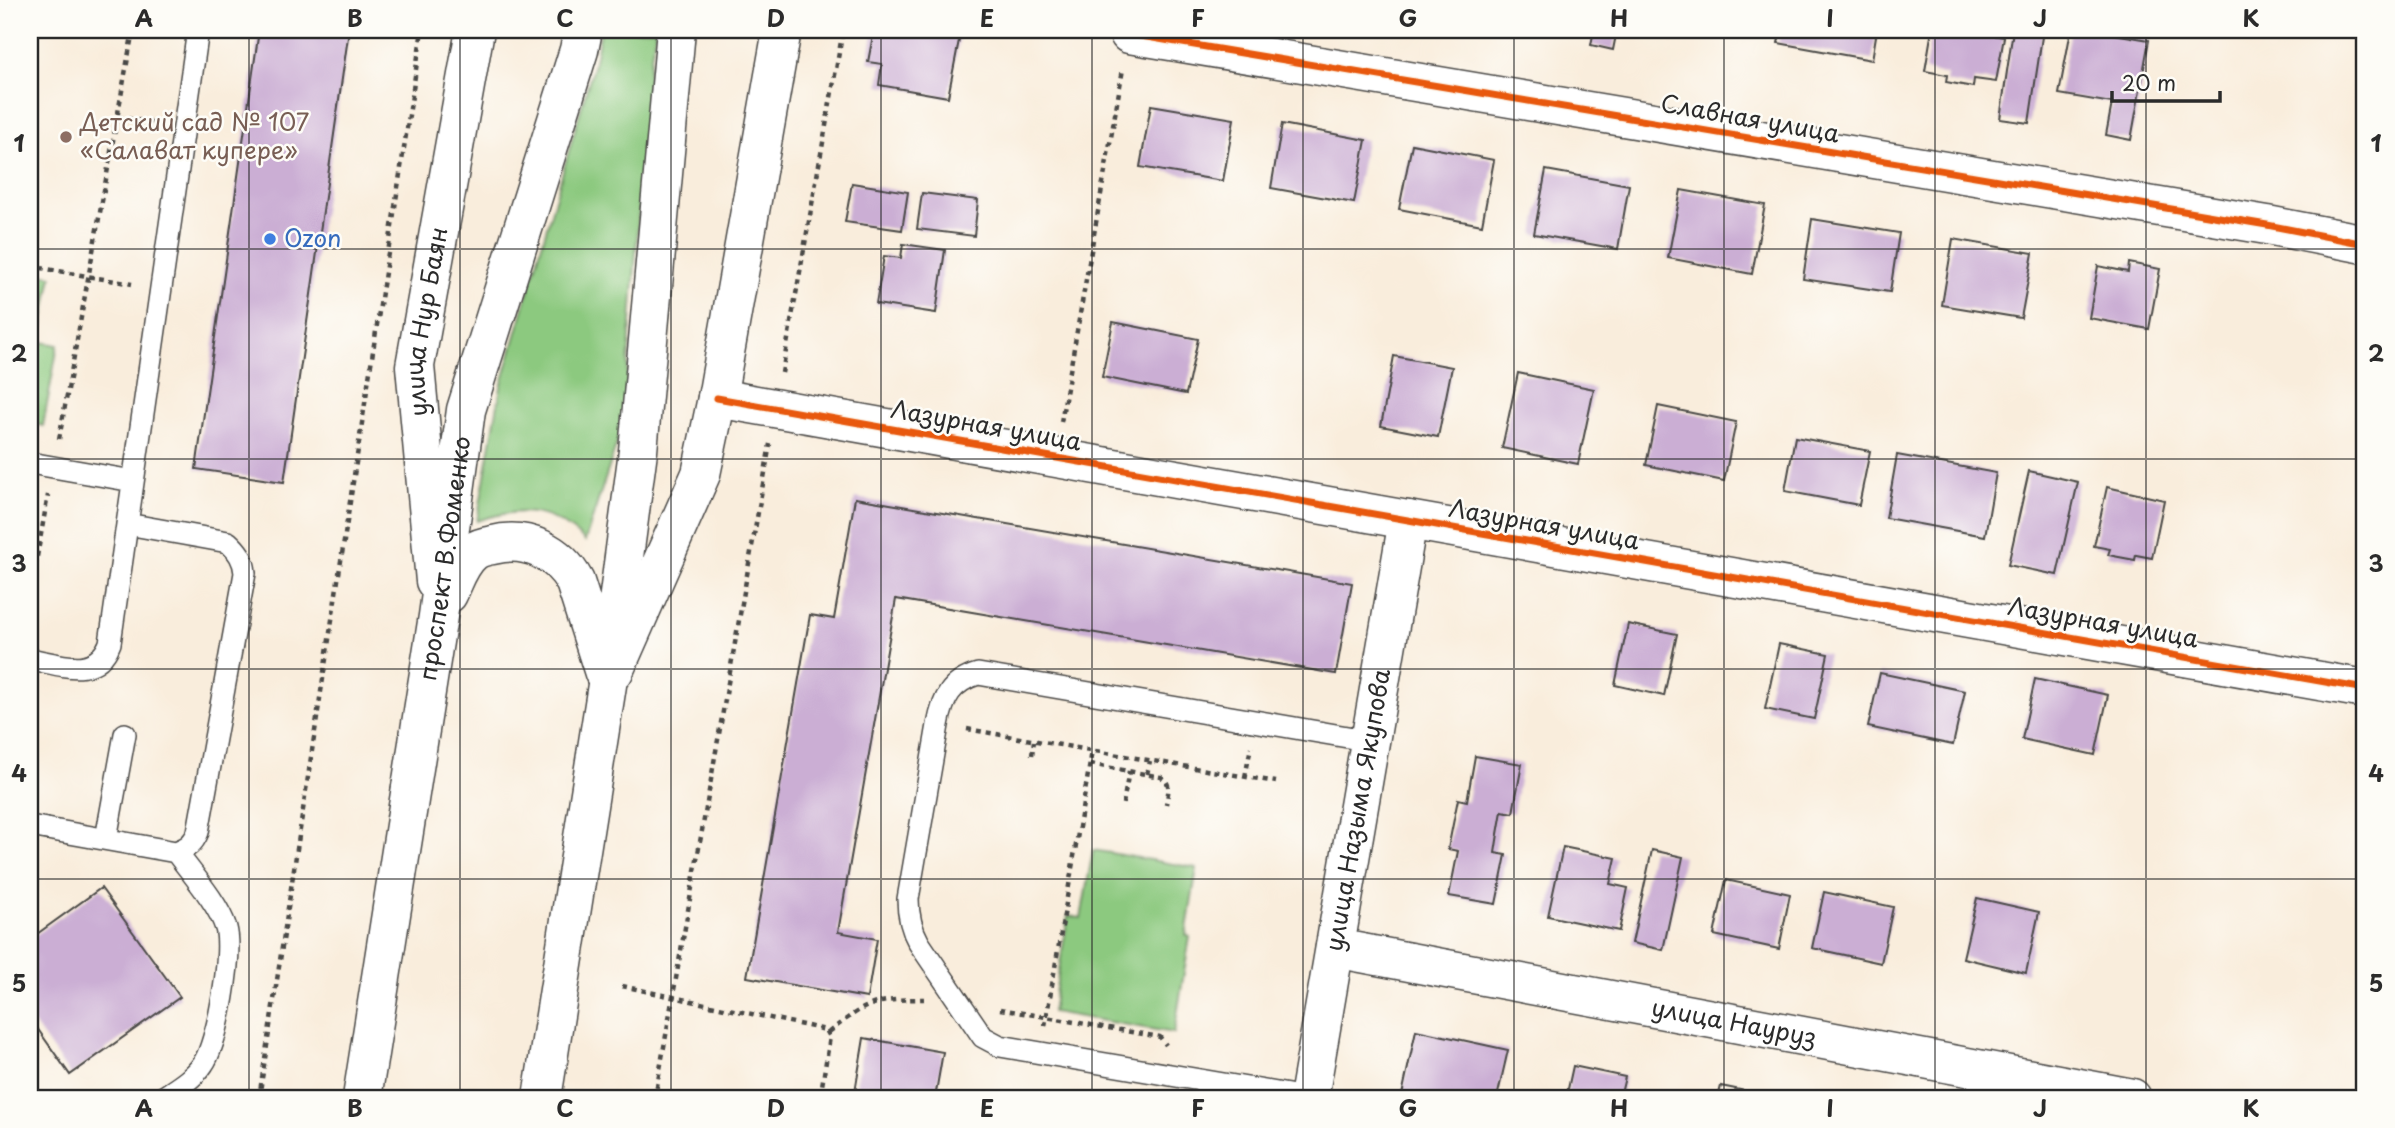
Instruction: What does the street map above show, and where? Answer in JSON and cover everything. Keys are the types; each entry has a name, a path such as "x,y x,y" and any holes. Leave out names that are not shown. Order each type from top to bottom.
{"street":[{"name":"улица Нур Баян","path":"438,616 415,366 475,30"},
{"name":"проспект В.Фоменко","path":"362,1098 438,616 466,410 583,30"},
{"path":"542,1098 607,685 638,451 676,30"},
{"path":"607,685 701,474 717,398 782,30"},
{"name":"Славная улица","path":"1129,34 2365,244"},
{"name":"Лазурная улица","path":"717,398 2365,689"},
{"name":"улица Назыма Якупова","path":"1307,1098 1408,520"},
{"path":"438,616 463,562 474,551 508,541 537,547 568,568 575,582 607,685"},
{"name":"улица Науруз","path":"1335,948 2132,1098"}],"lane":[{"path":"30,659 88,667 105,655 110,643 198,30"},
{"path":"30,463 133,481"},
{"path":"30,826 176,852 188,847 198,832 245,573 244,564 241,555 228,542 127,524"},
{"path":"1307,1098 1000,1046 988,1041 913,933 908,912 938,724 947,694 955,684 978,674 1370,741"},
{"path":"106,839 125,734"},
{"path":"162,1098 197,1072 211,1052 228,959 228,940 222,919 176,852"}],"path":[{"path":"30,596 133,30"},
{"path":"259,1098 422,30"},
{"path":"656,1098 842,30"},
{"path":"1055,458 1129,34"},
{"path":"117,117 184,127"},
{"path":"30,266 160,290"},
{"path":"938,724 1276,782"},
{"path":"1032,755 1034,741"},
{"path":"1040,1053 1092,751"},
{"path":"1147,774 1150,761"},
{"path":"1090,765 1161,777 1169,788 1166,804"},
{"path":"1123,804 1129,771"},
{"path":"622,986 822,1028 829,1032"},
{"path":"829,1032 858,1010 876,1002 957,998"},
{"path":"988,1007 1160,1037 1166,1046 1161,1074"},
{"path":"820,1098 829,1032"}],"green space":[{"path":"601,30 656,30 649,68 624,421 585,541 560,522 535,513 508,513 477,521 501,387 595,60"},
{"path":"30,272 52,276 42,328 30,326"},
{"path":"30,340 58,345 43,426 30,423"},
{"path":"1093,850 1197,868 1186,935 1190,937 1174,1033 1052,1012 1068,916 1081,918"}],"building":[{"path":"259,30 349,30 284,482 196,469"},
{"path":"874,30 961,30 948,97 879,85 882,64 868,62"},
{"path":"1594,30 1617,30 1613,50 1591,45"},
{"path":"1781,30 1877,30 1872,60 1778,43"},
{"path":"1932,30 1962,30 2004,37 1996,82 1974,79 1973,87 1946,82 1947,75 1925,71"},
{"path":"2013,30 2043,30 2029,123 2000,119"},
{"path":"2071,30 2090,30 2149,40 2131,140 2106,135 2112,103 2059,94"},
{"path":"1151,105 1234,119 1223,181 1140,167"},
{"path":"1282,124 1366,140 1354,203 1271,188"},
{"path":"1412,144 1494,160 1482,225 1399,209"},
{"path":"1546,170 1629,185 1618,249 1534,234"},
{"path":"852,183 908,192 902,230 845,222"},
{"path":"1681,190 1765,205 1752,274 1668,258"},
{"path":"922,193 978,200 974,236 917,229"},
{"path":"1812,219 1899,233 1890,292 1803,279"},
{"path":"1953,239 2033,253 2021,318 1942,305"},
{"path":"903,244 945,250 936,313 876,304 884,256 901,258"},
{"path":"2129,263 2160,269 2149,329 2089,318 2098,266 2128,272"},
{"path":"1113,322 1198,339 1186,394 1102,377"},
{"path":"1394,356 1452,367 1438,437 1381,426"},
{"path":"1518,373 1594,389 1578,464 1502,448"},
{"path":"1658,406 1736,422 1724,481 1646,465"},
{"path":"1795,437 1870,451 1859,505 1785,491"},
{"path":"1897,455 1996,473 1985,536 1886,518"},
{"path":"2029,471 2078,482 2057,575 2008,565"},
{"path":"2107,487 2164,500 2152,558 2136,555 2135,560 2108,555 2110,549 2094,546"},
{"path":"855,498 1352,583 1336,674 896,599 838,932 877,939 867,998 747,977 810,615 834,619"},
{"path":"1628,624 1677,634 1664,696 1615,685"},
{"path":"1779,644 1828,654 1814,719 1765,709"},
{"path":"1880,673 1965,691 1953,745 1868,727"},
{"path":"2035,679 2108,695 2095,755 2022,739"},
{"path":"1475,756 1522,764 1513,813 1502,811 1495,853 1506,855 1496,904 1449,896 1458,851 1448,849 1458,799 1467,801"},
{"path":"1563,847 1616,858 1610,884 1628,888 1619,931 1548,916"},
{"path":"1652,850 1683,857 1663,950 1632,943"},
{"path":"1726,880 1790,894 1779,949 1714,935"},
{"path":"101,888 180,997 70,1075 30,1018 30,939"},
{"path":"1824,892 1893,907 1881,963 1812,948"},
{"path":"1977,898 2039,912 2026,973 1963,958"},
{"path":"1416,1030 1508,1050 1497,1098 1419,1098 1402,1095"},
{"path":"864,1038 943,1052 935,1098 854,1098"},
{"path":"1573,1066 1625,1077 1620,1098 1566,1098"},
{"path":"1721,1086 1765,1095 1765,1098 1718,1098"}],"cycle path":[{"path":"1129,34 2267,225 2365,244"},
{"path":"717,398 2365,689"}],"place":[{"name":"Детский сад № 107 «Салават купере»","path":"66,137"},
{"name":"Ozon","path":"270,239"}]}
